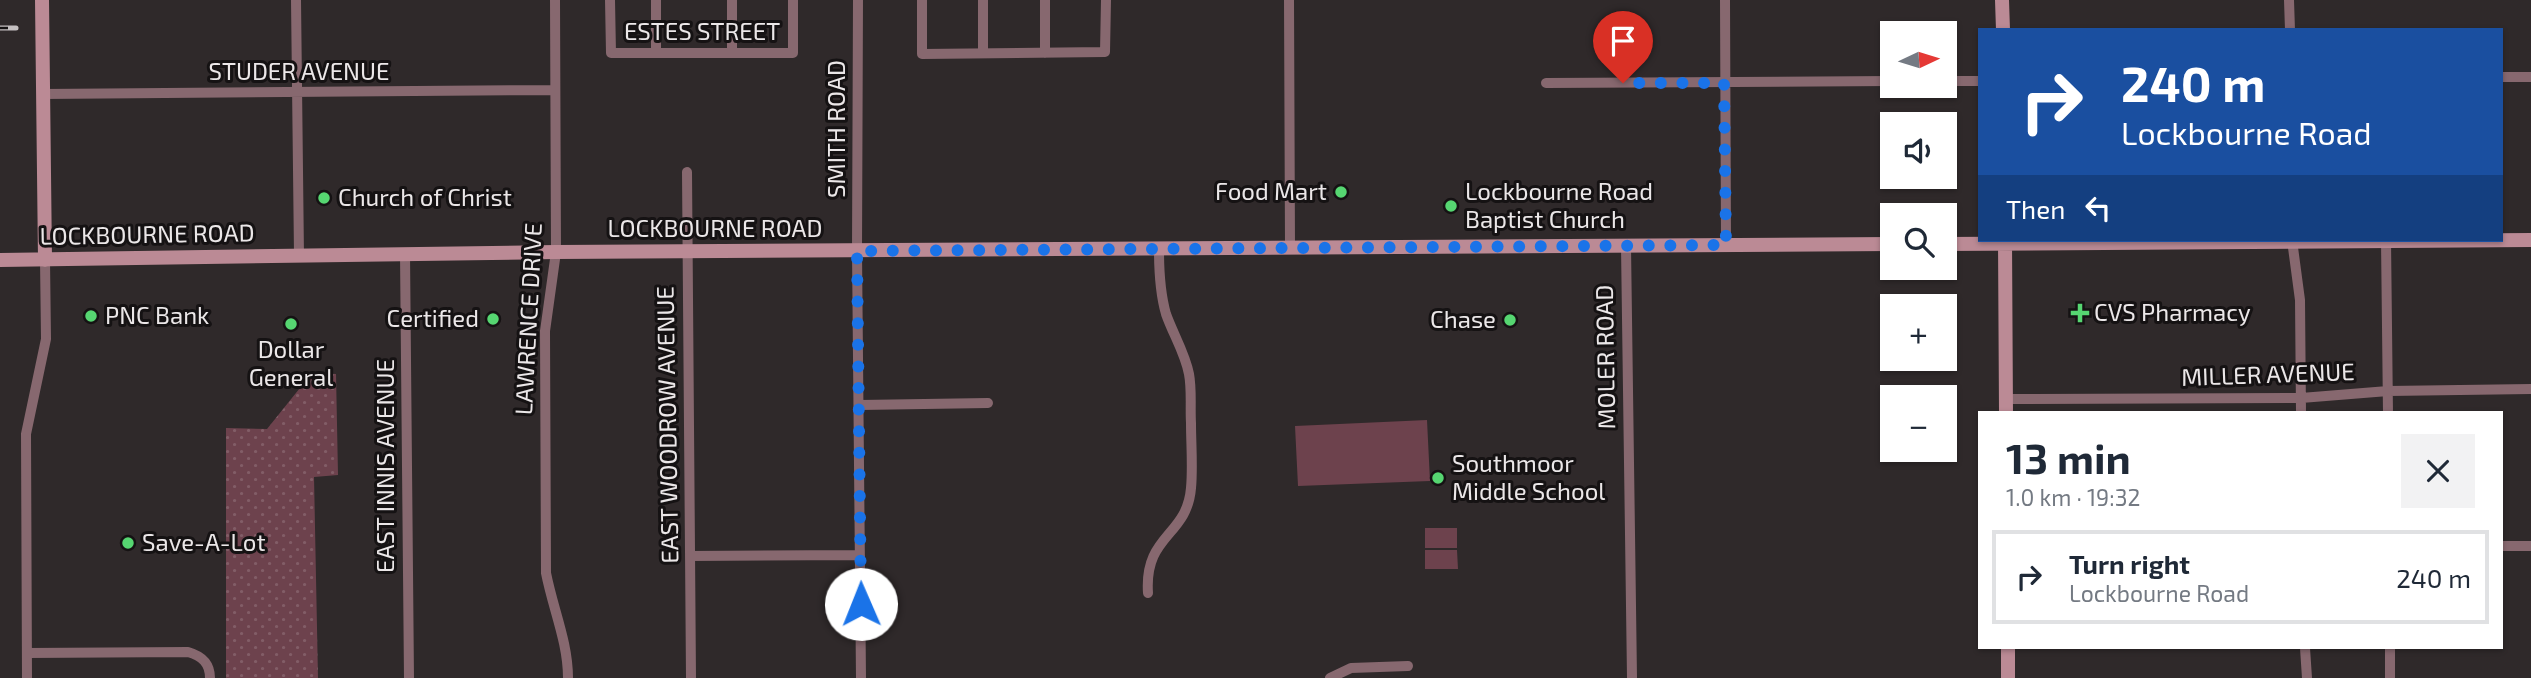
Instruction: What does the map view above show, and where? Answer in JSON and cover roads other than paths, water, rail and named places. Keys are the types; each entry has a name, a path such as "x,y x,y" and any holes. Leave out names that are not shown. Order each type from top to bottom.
{"main road":[{"path":"42,0 45,260"},
{"path":"2003,0 2003,28"},
{"path":"2503,240 2531,240"},
{"path":"1957,244 2005,242 2006,406"},
{"name":"LOCKBOURNE ROAD","path":"0,260 405,254 1880,244"},
{"path":"2008,649 2008,678"}],"street":[{"path":"296,0 299,255"},
{"name":"LAWRENCE DRIVE","path":"555,0 556,253 545,331 546,573 568,656 568,678"},
{"name":"ESTES STREET","path":"610,0 611,53 793,53 793,0"},
{"path":"656,0 656,53"},
{"path":"732,0 732,53"},
{"name":"SMITH ROAD","path":"858,0 857,251 861,678"},
{"path":"922,0 922,54 1105,52 1106,0"},
{"path":"983,0 983,53"},
{"path":"1045,0 1045,52"},
{"path":"1289,0 1290,248"},
{"path":"1725,0 1726,245"},
{"path":"2289,0 2290,28"},
{"path":"2503,77 2531,77"},
{"path":"1546,83 1880,81"},
{"path":"1957,81 1978,81"},
{"name":"STUDER AVENUE","path":"43,94 555,90"},
{"name":"EAST WOODROW AVENUE","path":"687,172 691,678"},
{"path":"2292,242 2300,300 2301,411"},
{"path":"2386,242 2388,411"},
{"name":"MOLER ROAD","path":"1626,246 1632,678"},
{"path":"1148,593 1147,579 1151,558 1157,547 1185,515 1192,486 1190,384 1186,363 1164,305 1160,286 1159,250"},
{"name":"EAST INNIS AVENUE","path":"405,254 409,678"},
{"path":"27,678 26,443 27,423 46,339 45,260"},
{"name":"MILLER AVENUE","path":"2006,406 2301,398 2388,391 2531,389"},
{"path":"860,405 988,403"},
{"path":"2503,546 2531,546"},
{"path":"690,556 860,555"},
{"path":"2305,649 2307,678"},
{"path":"2390,649 2390,678"},
{"path":"27,653 188,652 198,655 206,663 210,678"},
{"path":"1330,678 1351,668 1408,666"}],"railway":[{"path":"0,28 16,28"}],"place":[{"name":"Food Mart","path":"1341,192"},
{"name":"Church of Christ","path":"324,198"},
{"name":"Lockbourne Road Baptist Church","path":"1451,206"},
{"name":"CVS Pharmacy","path":"2080,313"},
{"name":"PNC Bank","path":"91,316"},
{"name":"Certified","path":"493,319"},
{"name":"Chase","path":"1510,320"},
{"name":"Dollar General","path":"291,324"},
{"name":"Southmoor Middle School","path":"1438,478"},
{"name":"Save-A-Lot","path":"128,543"}]}
